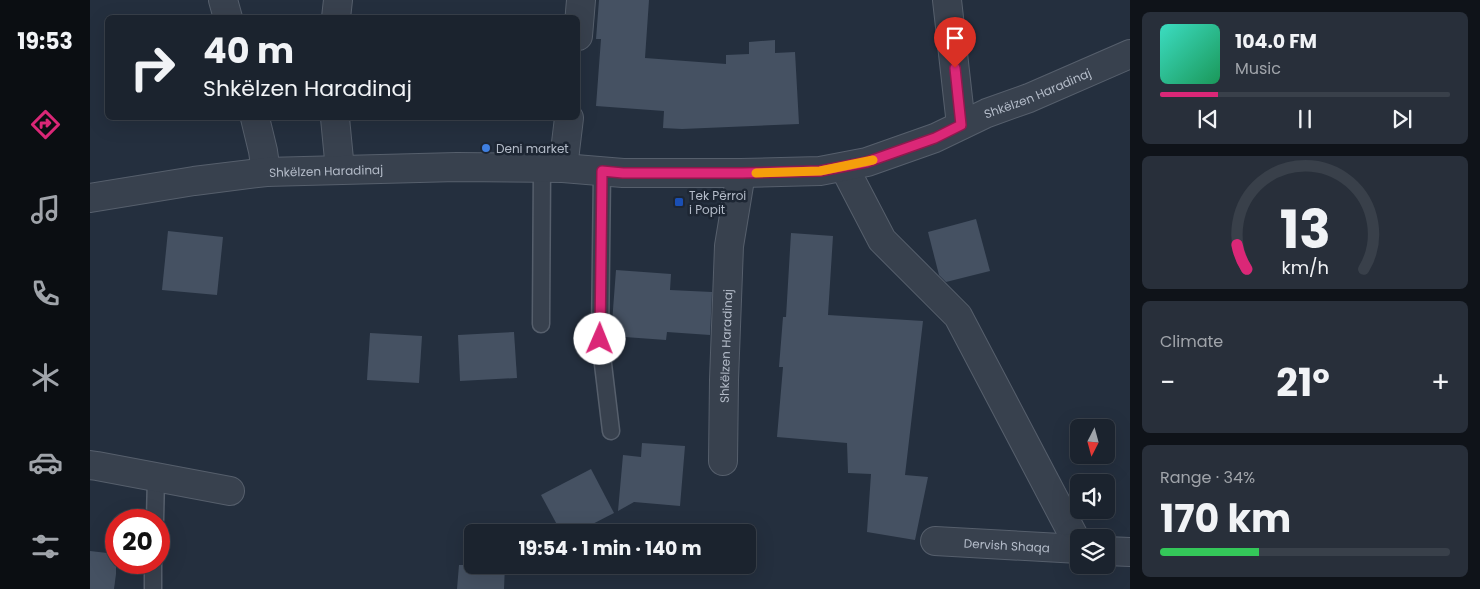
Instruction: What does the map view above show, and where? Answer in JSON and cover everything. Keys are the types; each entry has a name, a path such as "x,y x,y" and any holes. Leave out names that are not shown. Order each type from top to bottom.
{"street":[{"path":"223,0 227,15"},
{"path":"336,15 338,0"},
{"path":"580,15 581,0"},
{"path":"947,0 961,125"},
{"name":"Shkëlzen Haradinaj","path":"90,198 194,181 266,172 457,167 553,168 623,173 820,171 867,162 926,141 987,113 1028,98 1130,54"},
{"path":"255,120 266,172"},
{"path":"335,120 340,170"},
{"path":"553,168 568,120"},
{"path":"844,167 882,240 958,316 1070,531"},
{"name":"Shkëlzen Haradinaj","path":"723,461 729,246 742,173"},
{"path":"90,465 230,491"},
{"name":"Dervish Shaqa","path":"935,541 1070,548"},
{"path":"1115,551 1130,552"}],"lane":[{"path":"541,324 553,168"},
{"path":"602,171 600,339 610,431"},
{"path":"155,509 156,476"},
{"path":"152,589 153,574"}],"building":[{"path":"599,0 649,0 645,58 726,64 726,55 749,54 749,42 775,40 775,53 795,52 799,124 682,129 663,128 664,111 596,106 601,39 596,39"},
{"path":"976,219 990,271 946,282 939,275 928,232"},
{"path":"168,231 223,237 217,295 162,290"},
{"path":"791,233 833,236 828,315 923,321 905,475 928,477 915,540 867,532 871,474 848,473 847,443 777,437 783,367 779,367 783,317 786,317"},
{"path":"616,270 671,274 670,290 712,292 710,335 667,332 666,340 611,336"},
{"path":"514,332 517,378 460,381 458,335"},
{"path":"370,333 422,336 419,383 367,380"},
{"path":"642,443 685,446 680,506 634,502 618,511 623,455 641,457"},
{"path":"591,469 614,513 593,524 557,524 541,495"},
{"path":"90,551 105,553 105,574 116,574 114,589 90,589"},
{"path":"459,565 464,565 464,574 505,574 504,589 457,589"}],"slow traffic":[{"path":"756,173 820,171 873,160"}],"place":[{"name":"Deni market","path":"486,148"},
{"name":"Tek Përroi i Popit","path":"679,202"}],"route":[{"path":"600,339 602,171 623,173 820,171 867,162 935,138 961,125 955,68"}]}
